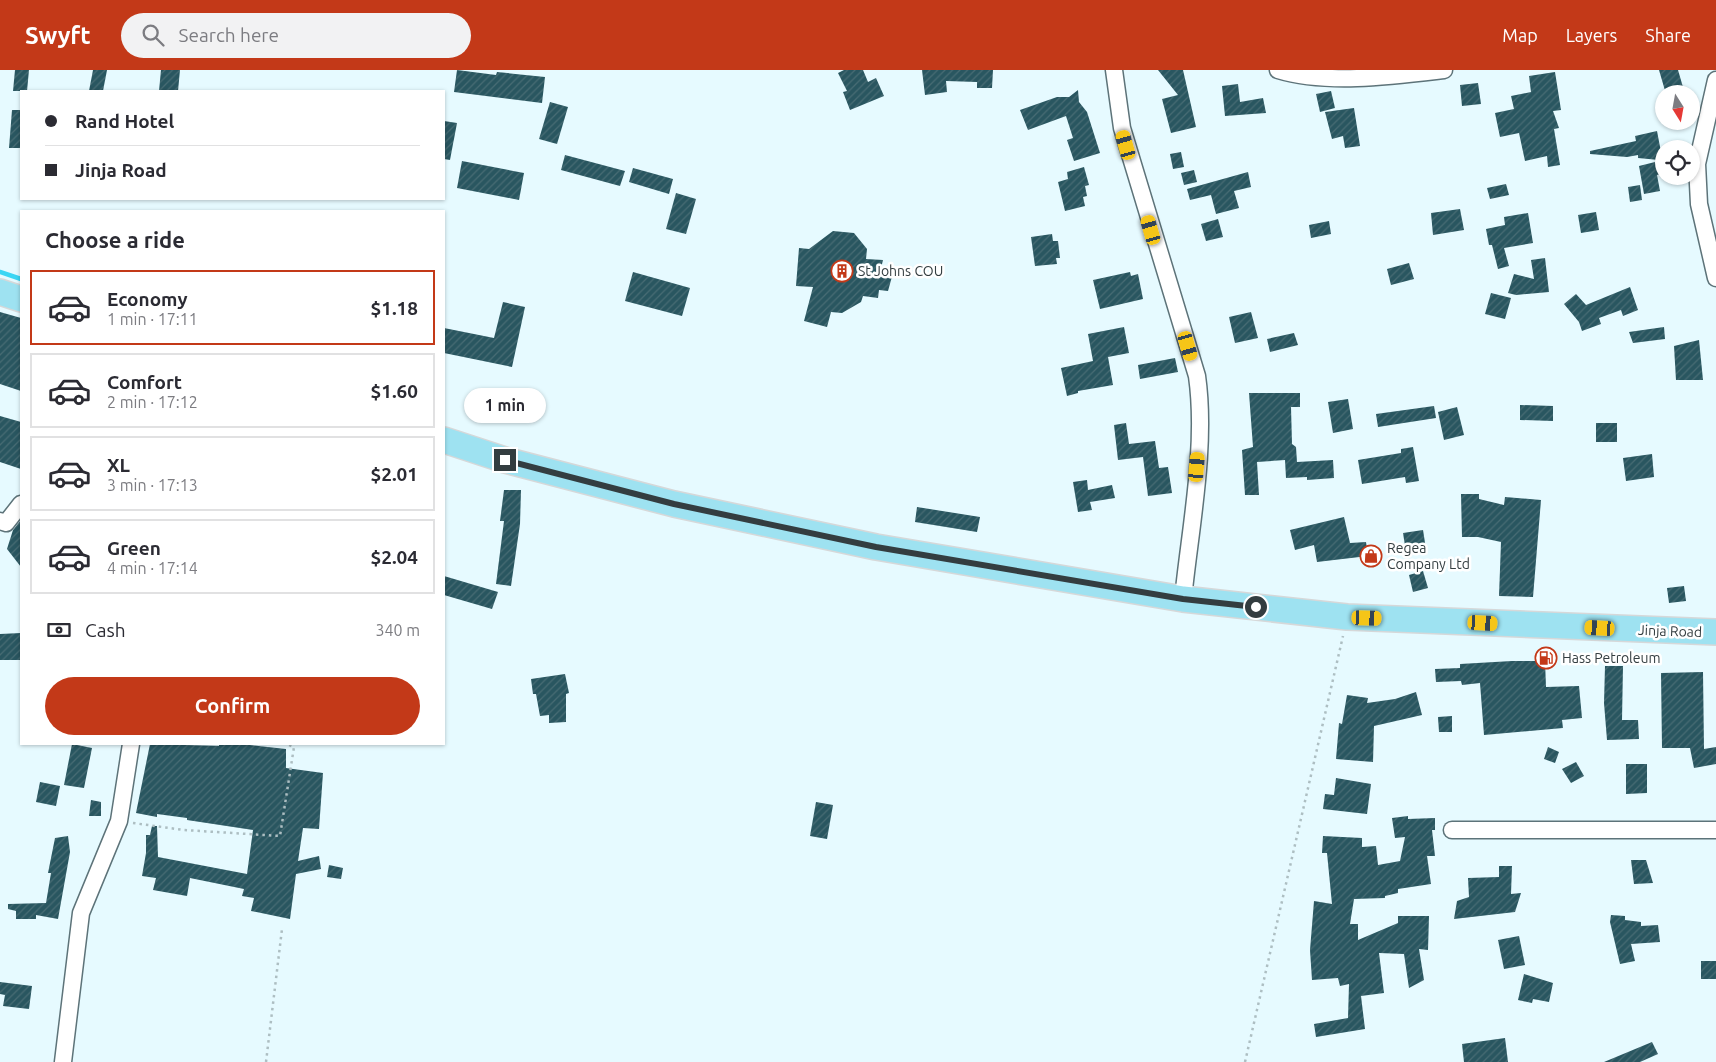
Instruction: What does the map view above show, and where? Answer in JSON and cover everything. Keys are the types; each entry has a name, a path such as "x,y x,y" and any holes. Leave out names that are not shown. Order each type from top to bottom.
{"main road":[{"path":"0,292 20,299"},
{"name":"Jinja Road","path":"445,440 505,460 684,506 876,547 1183,599 1347,617 1716,632"}],"street":[{"path":"1114,70 1122,128 1197,376 1201,404 1197,467 1183,599"},
{"path":"1278,70 1296,75 1379,77 1444,70"},
{"path":"1716,80 1698,164 1699,204 1716,278"},
{"path":"2,525 20,505"},
{"path":"63,1062 81,913 119,821 131,745"},
{"path":"1452,830 1716,830"}],"path":[{"path":"1245,1062 1347,617"},
{"path":"119,821 184,830 280,836 294,747 289,745"},
{"path":"266,1062 282,929"}],"building":[{"path":"15,70 29,70 27,90 13,91"},
{"path":"93,70 107,70 103,90 89,90"},
{"path":"161,70 180,70 178,90 159,90"},
{"path":"457,70 496,75 497,72 545,77 542,103 454,92"},
{"path":"844,70 863,70 868,82 876,78 884,96 850,110 843,92 847,91 838,73"},
{"path":"922,70 993,70 992,88 977,88 977,82 946,81 947,92 925,95"},
{"path":"1158,70 1183,70 1196,127 1171,133 1162,99 1178,95"},
{"path":"1659,70 1678,70 1682,85 1663,85"},
{"path":"1555,72 1561,110 1553,111 1559,128 1554,129 1560,165 1548,167 1547,156 1525,161 1519,133 1500,137 1495,113 1514,109 1511,96 1531,92 1529,76"},
{"path":"1478,83 1481,104 1462,106 1460,85"},
{"path":"1238,84 1240,102 1263,98 1266,113 1225,116 1222,86"},
{"path":"1078,90 1079,102 1087,112 1100,153 1074,161 1067,140 1073,138 1066,116 1028,130 1020,110 1057,97 1069,97"},
{"path":"1331,91 1335,108 1320,112 1316,94"},
{"path":"550,102 568,107 557,144 539,139"},
{"path":"1354,108 1360,146 1345,148 1343,136 1332,139 1325,112"},
{"path":"12,110 20,110 20,148 9,148"},
{"path":"445,121 457,123 450,160 445,159"},
{"path":"1657,131 1659,140 1655,140 1655,160 1638,158 1638,155 1627,157 1590,154 1590,151 1636,141 1635,136"},
{"path":"1181,152 1184,167 1173,169 1170,154"},
{"path":"565,155 625,171 620,186 561,170"},
{"path":"462,161 524,173 519,200 457,188"},
{"path":"1655,162 1655,185 1659,185 1660,191 1644,194 1639,166"},
{"path":"1084,167 1089,185 1085,186 1087,196 1083,197 1085,206 1065,211 1058,182 1068,179 1067,172"},
{"path":"633,168 673,179 669,194 629,182"},
{"path":"1194,170 1197,182 1184,185 1181,173"},
{"path":"1248,172 1251,187 1234,191 1239,208 1216,214 1211,195 1190,200 1187,189"},
{"path":"1506,184 1509,195 1490,199 1487,188"},
{"path":"1640,185 1642,200 1630,202 1628,187"},
{"path":"676,193 696,199 686,234 666,229"},
{"path":"1460,209 1464,230 1433,235 1431,213"},
{"path":"1596,212 1599,230 1581,233 1578,215"},
{"path":"1528,213 1533,243 1504,248 1509,266 1498,269 1492,245 1489,245 1486,229 1505,225 1504,217"},
{"path":"1218,219 1223,237 1206,241 1201,224"},
{"path":"1329,221 1331,234 1311,238 1309,225"},
{"name":"St Johns COU","path":"833,231 854,233 867,249 866,259 883,260 881,268 893,273 888,291 879,290 878,298 863,296 861,302 842,313 831,312 827,327 804,321 813,287 796,286 799,248 809,249"},
{"path":"1052,234 1053,241 1058,241 1060,258 1056,258 1057,264 1035,266 1031,237"},
{"path":"1545,258 1549,292 1516,295 1508,293 1514,274 1534,279 1531,260"},
{"path":"1409,263 1414,279 1391,285 1387,269"},
{"path":"633,272 690,288 682,316 625,301"},
{"path":"1130,272 1131,276 1138,274 1143,299 1100,309 1093,280"},
{"path":"1630,287 1638,310 1623,316 1621,310 1599,318 1601,324 1582,331 1579,322 1564,304 1576,294 1586,305"},
{"path":"1491,293 1511,298 1505,319 1485,314"},
{"path":"503,302 525,307 512,367 445,353 445,328 494,338"},
{"path":"0,312 20,318 20,391 0,384"},
{"path":"1251,312 1258,338 1235,343 1229,317"},
{"path":"1124,327 1129,353 1108,357 1113,385 1078,391 1078,393 1067,396 1061,368 1093,361 1088,334"},
{"path":"1664,327 1665,339 1633,343 1629,332"},
{"path":"1294,333 1298,345 1270,352 1267,339"},
{"path":"1699,340 1703,380 1676,380 1674,346"},
{"path":"1175,358 1178,372 1140,379 1138,365"},
{"path":"1249,393 1300,393 1300,407 1291,407 1292,444 1296,447 1297,462 1333,460 1334,478 1307,480 1307,477 1286,478 1285,460 1257,462 1259,495 1245,495 1242,450 1253,447"},
{"path":"1348,399 1353,429 1333,433 1328,402"},
{"path":"1520,405 1553,406 1553,421 1520,420"},
{"path":"1434,406 1436,418 1378,427 1376,414"},
{"path":"1457,407 1464,435 1444,440 1438,412"},
{"path":"0,416 20,422 20,469 0,462"},
{"path":"1126,423 1129,444 1155,441 1159,468 1168,467 1172,493 1148,496 1143,457 1118,460 1114,425"},
{"path":"1596,423 1617,423 1617,442 1596,442"},
{"path":"1413,447 1419,481 1406,483 1405,477 1362,484 1358,460 1401,453 1401,449"},
{"path":"1652,454 1654,477 1626,481 1623,458"},
{"path":"1087,480 1088,490 1112,485 1115,498 1090,502 1092,510 1078,512 1073,482"},
{"path":"504,490 521,490 520,524 511,586 496,584 504,521 500,521"},
{"path":"1461,494 1479,494 1479,499 1504,505 1505,497 1541,500 1533,597 1499,596 1501,542 1478,537 1462,537"},
{"path":"917,507 980,517 977,532 915,522"},
{"path":"1344,517 1350,543 1366,542 1368,556 1317,562 1314,545 1295,550 1290,530"},
{"path":"20,521 20,566 7,549 13,530"},
{"path":"1423,530 1426,549 1406,552 1403,533"},
{"path":"1423,571 1428,588 1413,592 1409,575"},
{"path":"445,576 498,592 492,609 445,595"},
{"path":"1684,586 1686,601 1669,603 1667,588"},
{"path":"20,633 20,660 0,660 0,634"},
{"path":"1545,661 1546,687 1579,686 1582,718 1562,720 1563,728 1484,735 1480,683 1462,685 1461,681 1436,682 1435,669 1460,668 1460,664"},
{"path":"1605,666 1623,666 1622,720 1638,720 1639,739 1607,740 1604,703"},
{"path":"1703,672 1704,749 1716,747 1716,764 1694,768 1690,748 1662,748 1661,673"},
{"path":"565,674 569,693 566,694 566,722 549,723 549,715 540,716 536,694 533,694 531,679"},
{"path":"1416,692 1422,715 1374,726 1373,762 1336,759 1339,723 1342,724 1347,695 1368,698 1367,703 1395,699"},
{"path":"1452,716 1452,732 1439,732 1438,717"},
{"path":"72,745 92,748 84,788 64,785"},
{"path":"150,745 250,745 286,749 286,768 323,773 319,829 303,828 298,861 319,856 321,869 296,874 290,919 251,911 254,898 242,896 244,889 190,878 187,896 153,890 156,878 142,876 146,853 146,835 150,835 152,826 157,826 158,857 247,874 253,830 187,820 187,818 157,814 157,817 136,813"},
{"path":"1548,747 1559,752 1555,763 1544,759"},
{"path":"1576,762 1584,776 1571,783 1562,769"},
{"path":"1626,764 1647,764 1647,793 1626,794"},
{"path":"1336,778 1371,784 1367,814 1323,809 1325,794 1334,795"},
{"path":"40,782 60,786 56,806 36,802"},
{"path":"91,800 101,802 101,816 89,816"},
{"path":"816,802 833,805 827,839 810,836"},
{"path":"1408,816 1408,819 1435,818 1435,830 1432,830 1435,856 1427,856 1431,884 1398,889 1398,893 1385,896 1385,898 1354,899 1350,924 1358,924 1358,940 1398,923 1398,916 1429,916 1428,950 1419,949 1424,980 1409,988 1404,954 1379,953 1384,993 1361,996 1365,1029 1316,1037 1314,1024 1348,1018 1349,984 1340,986 1338,978 1312,980 1310,950 1314,901 1332,904 1327,853 1322,853 1323,836 1362,838 1362,847 1376,846 1378,865 1400,861 1405,837 1395,838 1392,818"},
{"path":"68,836 70,852 58,919 36,915 36,919 16,919 16,911 8,909 8,904 46,903 51,873 48,873 55,838"},
{"path":"1631,860 1646,860 1653,883 1634,884"},
{"path":"329,865 343,868 341,879 327,877"},
{"path":"1499,866 1512,866 1511,894 1521,893 1515,912 1454,919 1457,901 1469,897 1468,878 1499,877"},
{"path":"1611,915 1625,916 1625,920 1641,922 1641,926 1658,925 1660,942 1631,944 1635,961 1620,964 1610,922"},
{"path":"1519,936 1525,965 1504,969 1498,940"},
{"path":"1701,961 1716,961 1716,979 1701,979"},
{"path":"1524,974 1553,983 1549,1002 1533,999 1532,1003 1518,1000"},
{"path":"0,982 32,986 29,1009 3,1006 5,995 0,994"},
{"path":"1505,1038 1508,1062 1464,1062 1462,1044"},
{"path":"1652,1042 1658,1054 1640,1062 1604,1062"}],"waterway":[{"path":"0,272 20,279"}],"place":[{"name":"St Johns COU","path":"842,271"},
{"name":"Regea Company Ltd","path":"1371,556"},
{"name":"Hass Petroleum","path":"1546,658"}],"route":[{"path":"505,460 674,504 876,547 1183,599 1256,607"}]}
